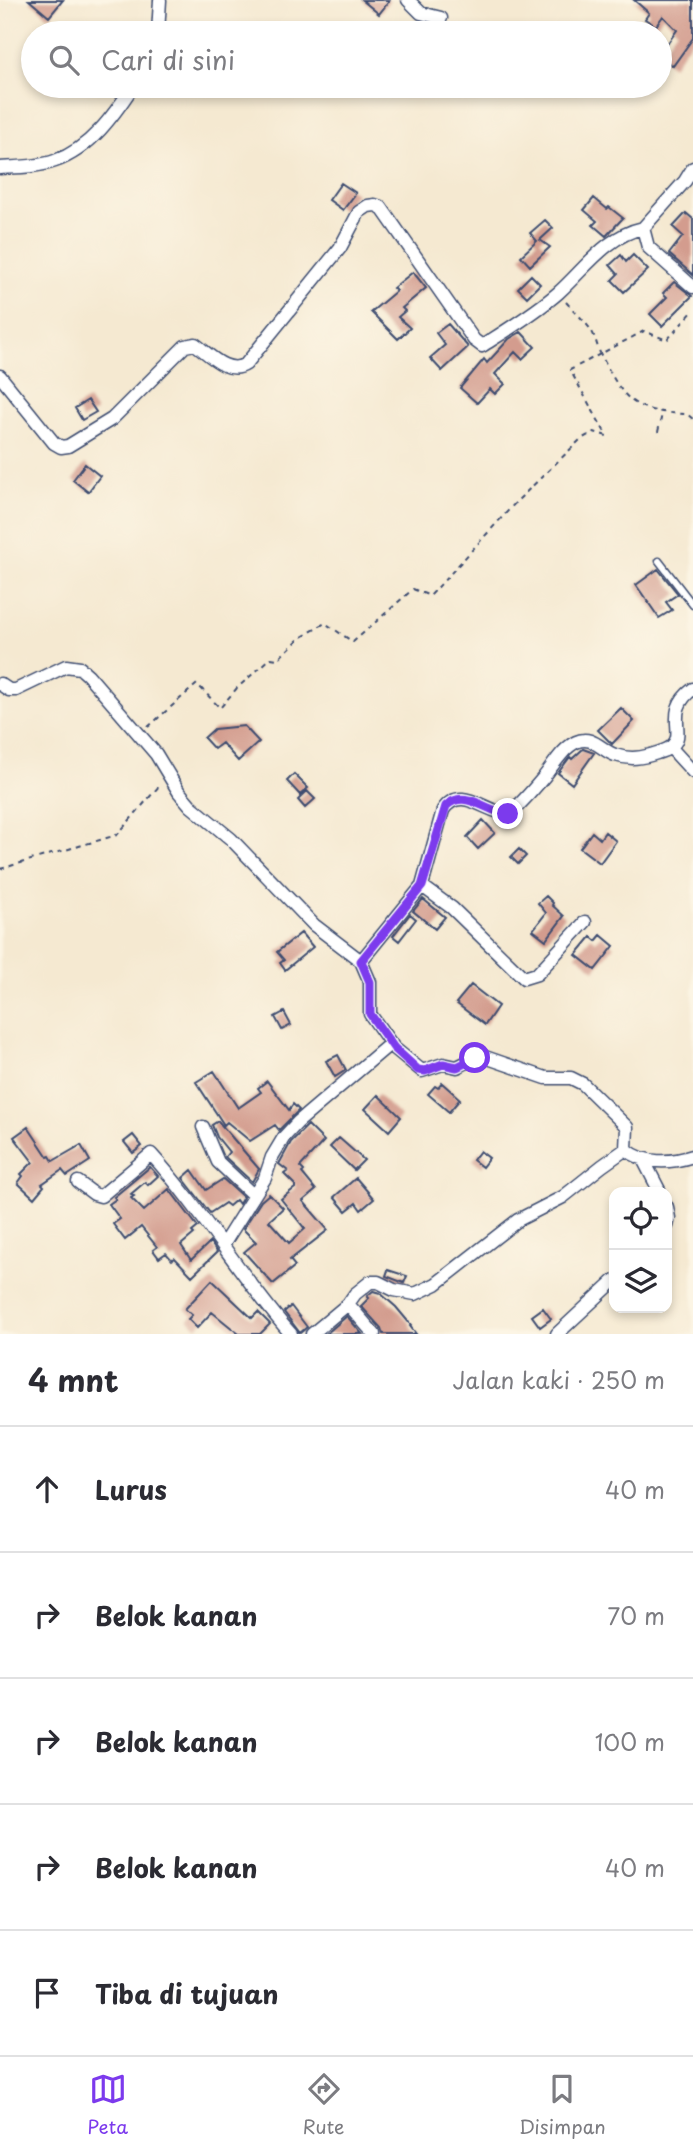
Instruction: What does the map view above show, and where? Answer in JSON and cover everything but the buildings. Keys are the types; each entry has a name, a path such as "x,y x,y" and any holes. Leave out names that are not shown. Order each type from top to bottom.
{"street":[{"path":"160,0 162,21"},
{"path":"408,0 428,17 441,18"},
{"path":"0,168 54,161 71,153 106,124 124,98"},
{"path":"0,376 54,443 61,447 68,446 112,419 185,346 195,344 229,368 239,369 246,364 340,248 359,212 375,205 381,207 474,340 482,346 558,293 605,248 630,231 643,228 685,181 693,168"},
{"path":"643,228 648,247 693,287"},
{"path":"0,684 9,690 16,690 66,666 79,668 140,735 191,806 231,839 298,910 361,961 370,982 370,1014 391,1043 422,1071 443,1064 457,1067 475,1058 485,1057 546,1078 571,1078 583,1084 627,1127 626,1149"},
{"path":"361,961 422,886 443,810 452,801 463,799 502,814 509,814 560,756 576,742 586,739 611,754 633,759 671,748 677,738 679,702 693,689"},
{"path":"671,748 693,772"},
{"path":"422,886 452,908 524,978 537,974 585,922"},
{"path":"223,1245 265,1178 271,1157 284,1137 391,1043"},
{"path":"203,1127 218,1161 253,1195"},
{"path":"626,1149 643,1159 664,1162 693,1156"},
{"path":"312,1334 370,1282 415,1294 436,1284 518,1220 563,1197 626,1149"},
{"path":"78,1182 101,1196 151,1154 291,1334"},
{"path":"643,1159 657,1187"},
{"path":"557,1334 609,1286"},
{"path":"348,1304 374,1334"}],"lane":[{"path":"659,561 693,604"}],"path":[{"path":"558,293 592,331 614,380 633,404 663,413 687,414 693,419"},
{"path":"140,735 197,684 220,708 237,688 271,658 278,659 299,639 325,623 353,642 413,589 430,596 517,501 581,439 594,432 607,436 570,370 644,331 667,340 693,311"},
{"path":"658,432 663,413"},
{"path":"0,869 117,835 165,771"}],"route":[{"path":"475,1058 457,1067 443,1064 425,1071 418,1070 394,1048 370,1014 370,982 361,961 422,886 446,806 456,799 463,799 508,814"}]}
